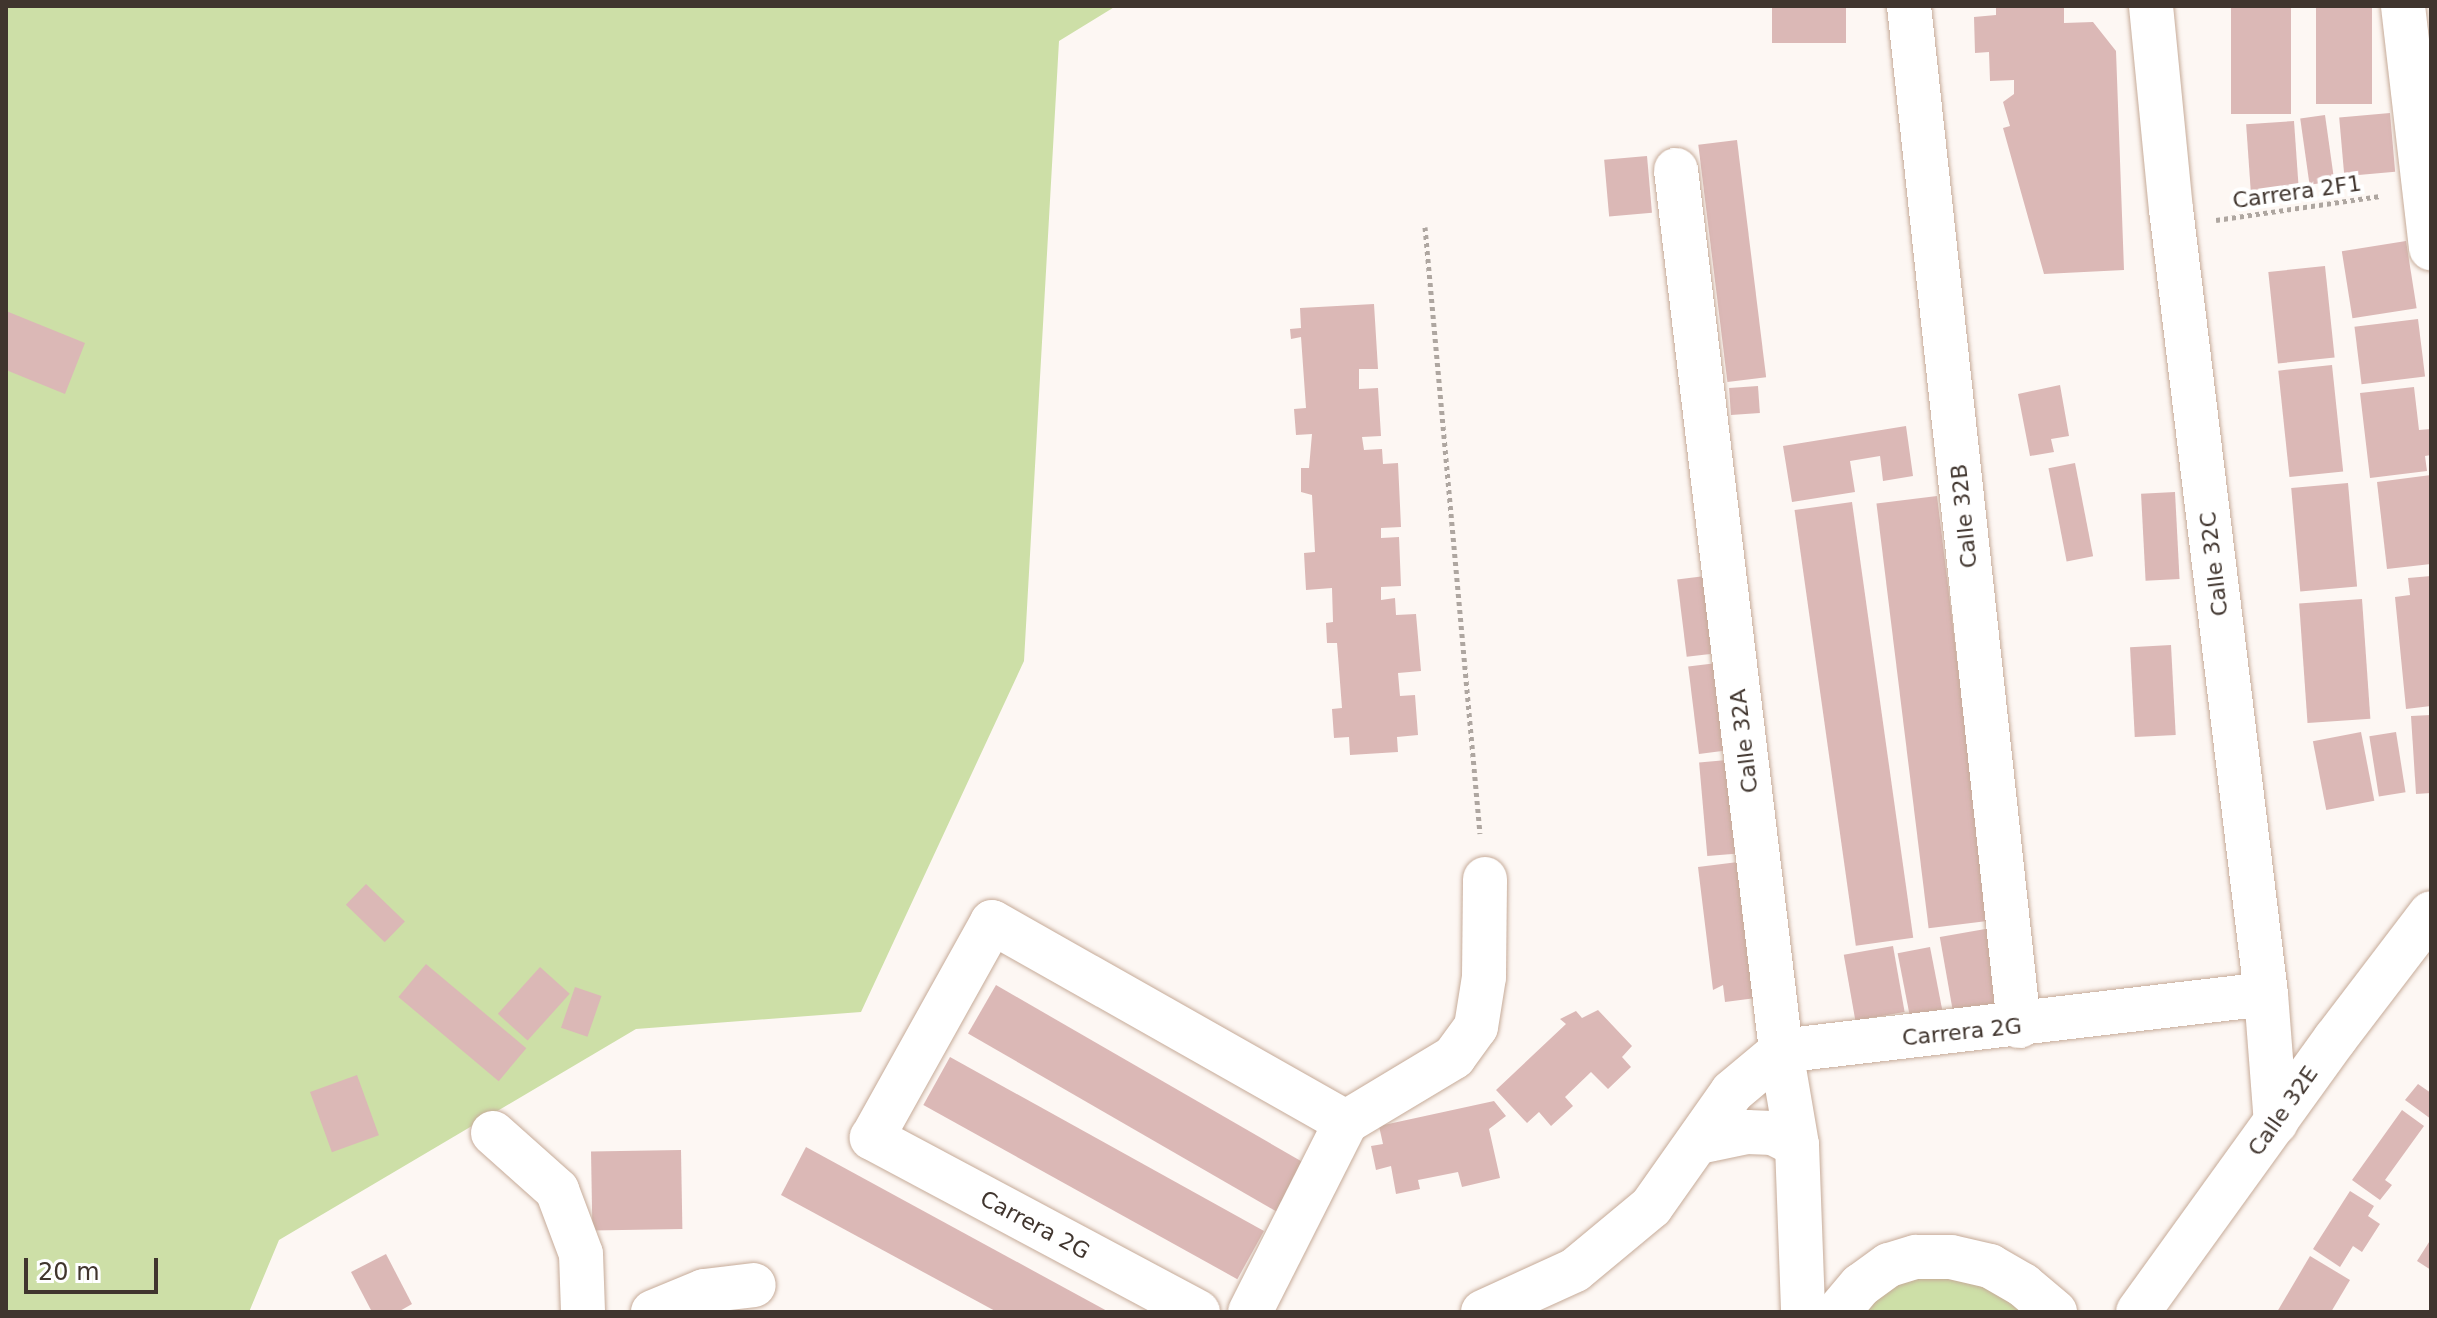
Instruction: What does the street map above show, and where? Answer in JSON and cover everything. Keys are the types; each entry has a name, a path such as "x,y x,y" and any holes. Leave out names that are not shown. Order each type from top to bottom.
{"street":[{"name":"Calle 32B","path":"1909,6 2019,1026"},
{"name":"Calle 32C","path":"2151,6 2174,226 2266,994 2276,1123"},
{"path":"2403,6 2431,248"},
{"name":"Calle 32A","path":"1676,170 1781,1051 1797,1145 1803,1312"},
{"path":"1250,1312 1346,1122 1454,1057 1476,1027 1484,977 1485,879"},
{"name":"Calle 32E","path":"2138,1312 2431,913"},
{"name":"Carrera 2G","path":"1198,1312 872,1138 992,922 1346,1122"},
{"name":"Carrera 2G","path":"1781,1051 2019,1026 2266,994"},
{"path":"1483,1312 1575,1270 1651,1207 1732,1092 1781,1051"},
{"path":"1699,1142 1747,1132 1773,1133 1797,1145"},
{"path":"493,1133 557,1190 581,1254 583,1312"},
{"path":"1838,1312 1861,1285 1889,1265 1916,1257 1951,1257 1990,1266 2023,1285 2055,1312"},
{"path":"653,1312 704,1291 754,1285"}],"path":[{"name":"Carrera 2F1","path":"2174,226 2424,190"},
{"path":"1425,227 1485,879"}],"green space":[{"path":"6,6 1116,6 1059,41 1024,661 861,1012 636,1029 279,1240 249,1312 6,1312"},
{"path":"1888,1274 1981,1276 2029,1312 1854,1312"}],"building":[{"path":"1772,6 1846,6 1846,43 1772,43"},
{"path":"1996,6 2064,6 2064,23 2093,22 2116,51 2124,270 2044,274 2003,128 2010,126 2003,102 2014,94 2014,80 1990,81 1989,52 1975,53 1974,17 1996,15"},
{"path":"2231,6 2291,6 2291,114 2231,114"},
{"path":"2316,6 2372,6 2372,104 2316,104"},
{"path":"2390,113 2395,172 2344,176 2339,117"},
{"path":"2325,115 2334,181 2310,185 2300,118"},
{"path":"2294,121 2299,187 2251,190 2246,124"},
{"path":"1737,140 1766,377 1727,382 1698,145"},
{"path":"1647,156 1652,213 1609,217 1604,160"},
{"path":"2406,241 2417,308 2352,318 2342,251"},
{"path":"2325,266 2335,357 2278,363 2268,272"},
{"path":"1374,304 1378,369 1359,369 1359,389 1378,388 1381,436 1362,437 1364,450 1382,449 1383,464 1398,463 1401,527 1381,528 1381,538 1399,537 1401,586 1381,587 1381,600 1395,598 1396,615 1416,614 1421,671 1398,673 1400,696 1415,695 1418,735 1397,737 1398,752 1350,755 1349,737 1334,738 1332,709 1342,708 1337,643 1327,643 1326,623 1333,622 1332,588 1306,590 1304,553 1315,552 1312,495 1301,492 1301,468 1309,468 1312,434 1296,435 1294,409 1306,408 1301,337 1291,339 1290,329 1301,328 1300,308"},
{"path":"6,311 85,343 65,394 6,370"},
{"path":"2418,319 2425,377 2362,384 2354,327"},
{"path":"2332,365 2343,471 2289,477 2278,371"},
{"path":"2060,385 2069,436 2051,439 2054,452 2030,456 2018,394"},
{"path":"1758,386 1760,413 1731,415 1729,388"},
{"path":"2414,387 2419,430 2431,429 2431,455 2425,456 2427,471 2370,478 2360,393"},
{"path":"1906,426 1913,476 1883,481 1880,456 1850,461 1855,492 1792,502 1783,446"},
{"path":"2075,463 2093,556 2067,561 2048,468"},
{"path":"2431,475 2431,564 2387,569 2377,482"},
{"path":"2348,483 2357,587 2300,592 2291,488"},
{"path":"2175,492 2180,579 2146,581 2141,494"},
{"path":"1937,496 1989,921 1929,928 1876,503"},
{"path":"1852,502 1913,938 1856,946 1795,510"},
{"path":"1705,576 1715,653 1687,657 1677,579"},
{"path":"2431,576 2431,706 2406,709 2395,597 2410,595 2408,578"},
{"path":"2362,599 2370,719 2308,723 2299,603"},
{"path":"2171,645 2176,735 2135,737 2130,647"},
{"path":"1717,663 1728,750 1699,754 1688,667"},
{"path":"2431,715 2431,793 2416,794 2411,716"},
{"path":"2361,732 2374,801 2326,810 2313,741"},
{"path":"2396,732 2406,792 2379,796 2369,736"},
{"path":"1727,760 1735,854 1707,856 1699,762"},
{"path":"1738,862 1756,998 1725,1002 1723,985 1713,990 1698,867"},
{"path":"366,884 405,922 385,942 346,905"},
{"path":"1991,928 2004,1004 1953,1013 1940,937"},
{"path":"1893,946 1905,1012 1855,1021 1844,955"},
{"path":"1930,947 1942,1010 1910,1016 1898,953"},
{"path":"426,964 526,1048 499,1081 398,997"},
{"path":"540,967 570,994 528,1041 498,1014"},
{"path":"996,985 1310,1166 1282,1214 968,1033"},
{"path":"575,987 601,996 587,1037 561,1028"},
{"path":"1598,1010 1632,1046 1622,1057 1631,1067 1608,1089 1591,1072 1565,1097 1573,1106 1551,1126 1539,1112 1527,1123 1496,1090 1566,1024 1560,1019 1576,1011 1582,1018"},
{"path":"950,1057 1264,1231 1237,1279 923,1105"},
{"path":"357,1075 379,1135 332,1152 310,1092"},
{"path":"2418,1084 2431,1093 2431,1119 2405,1100"},
{"path":"1494,1101 1506,1116 1489,1129 1500,1178 1462,1187 1458,1172 1418,1180 1420,1189 1396,1194 1391,1166 1376,1170 1371,1146 1383,1144 1379,1126"},
{"path":"2402,1110 2424,1126 2385,1180 2392,1185 2380,1200 2352,1180"},
{"path":"806,1147 1109,1312 997,1312 781,1195"},
{"path":"681,1150 682,1229 592,1231 591,1152"},
{"path":"2350,1191 2374,1206 2368,1216 2380,1224 2362,1252 2353,1246 2340,1267 2313,1249"},
{"path":"2431,1239 2431,1270 2417,1261"},
{"path":"386,1254 412,1304 398,1312 372,1312 351,1272"},
{"path":"2310,1256 2350,1280 2331,1312 2277,1312"}]}
